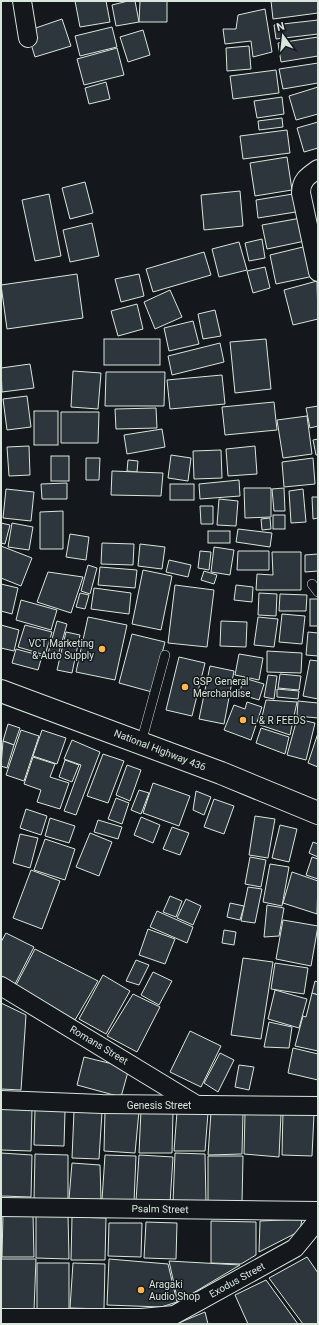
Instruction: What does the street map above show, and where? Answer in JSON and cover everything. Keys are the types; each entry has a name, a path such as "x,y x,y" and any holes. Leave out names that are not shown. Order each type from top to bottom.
{"main road":[{"name":"National Highway 436","path":"1,691 142,743 318,813"}],"street":[{"path":"22,1 28,38"},
{"path":"318,169 304,180 301,185 301,193 318,272"},
{"name":"Romans Street","path":"1,986 196,1105"},
{"name":"Genesis Street","path":"1,1100 102,1104 318,1106"},
{"name":"Psalm Street","path":"1,1207 318,1211"},
{"name":"Exodus Street","path":"1,1318 141,1318 174,1315 295,1248 318,1220"}],"lane":[{"path":"312,584 318,592"},
{"path":"142,743 165,655"}],"building":[{"path":"75,1 106,1 110,22 80,27"},
{"path":"135,1 139,22 116,26 112,5"},
{"path":"140,1 167,1 167,22 139,22"},
{"path":"271,1 318,1 318,13 273,19"},
{"path":"265,9 272,52 253,57 251,41 225,44 223,29 236,29 238,15"},
{"path":"62,19 71,46 35,57 27,31"},
{"path":"318,20 318,34 276,39 274,25"},
{"path":"112,27 117,47 80,56 75,36"},
{"path":"143,30 150,55 128,62 120,37"},
{"path":"318,37 318,56 281,62 278,43"},
{"path":"249,46 251,69 227,71 226,48"},
{"path":"117,48 124,75 84,85 77,59"},
{"path":"318,63 318,83 283,89 279,69"},
{"path":"276,70 279,93 233,99 230,76"},
{"path":"106,82 110,99 89,104 85,88"},
{"path":"318,87 318,114 296,120 289,96"},
{"path":"282,97 284,114 257,118 254,101"},
{"path":"282,118 283,127 259,130 258,121"},
{"path":"318,122 318,148 304,152 297,128"},
{"path":"287,130 290,153 243,159 240,136"},
{"path":"287,157 292,190 255,196 250,163"},
{"path":"85,182 93,213 70,219 62,188"},
{"path":"240,191 243,226 204,230 201,195"},
{"path":"299,193 302,211 258,218 256,200"},
{"path":"49,194 61,256 35,261 22,200"},
{"path":"301,218 305,241 267,249 262,225"},
{"path":"92,223 99,256 70,262 63,230"},
{"path":"262,239 265,258 249,261 245,243"},
{"path":"239,242 247,270 219,277 212,249"},
{"path":"307,246 314,276 276,284 270,255"},
{"path":"204,252 211,275 153,292 146,269"},
{"path":"265,267 270,288 253,293 247,271"},
{"path":"77,274 83,318 7,329 1,285"},
{"path":"139,274 144,296 121,302 115,279"},
{"path":"317,281 318,319 293,325 284,290"},
{"path":"170,290 182,317 155,329 144,302"},
{"path":"137,304 143,329 118,336 111,311"},
{"path":"215,310 221,336 203,339 198,314"},
{"path":"193,321 199,344 169,351 164,328"},
{"path":"104,339 160,339 160,365 104,365"},
{"path":"266,339 271,389 235,393 230,342"},
{"path":"220,343 224,362 172,375 168,356"},
{"path":"30,364 34,388 2,392 1,368"},
{"path":"73,371 101,373 98,409 71,407"},
{"path":"106,372 165,372 164,406 105,406"},
{"path":"222,375 225,404 170,409 167,380"},
{"path":"27,396 31,427 7,430 3,399"},
{"path":"274,402 277,430 225,435 222,407"},
{"path":"318,406 318,426 310,428 306,408"},
{"path":"156,408 157,428 116,429 115,409"},
{"path":"34,411 58,411 58,445 34,445"},
{"path":"61,412 99,412 98,443 61,443"},
{"path":"307,416 312,454 283,458 277,420"},
{"path":"162,429 165,447 127,454 124,435"},
{"path":"318,439 318,455 316,455 313,440"},
{"path":"29,446 30,475 9,476 7,447"},
{"path":"255,446 257,474 228,476 226,449"},
{"path":"221,450 222,478 194,479 193,451"},
{"path":"171,455 191,458 188,481 168,478"},
{"path":"51,456 69,456 69,481 51,481"},
{"path":"86,458 100,458 99,480 86,480"},
{"path":"313,458 315,484 284,487 282,462"},
{"path":"128,460 138,461 137,472 127,471"},
{"path":"112,471 163,473 161,496 111,495"},
{"path":"239,480 240,496 200,499 199,484"},
{"path":"67,483 67,499 42,499 41,484"},
{"path":"170,484 194,484 194,500 170,500"},
{"path":"244,488 271,488 271,517 245,518"},
{"path":"284,488 285,511 274,511 272,489"},
{"path":"6,489 34,492 31,521 3,518"},
{"path":"303,489 306,522 291,523 289,491"},
{"path":"312,497 318,497 318,518 313,519"},
{"path":"219,499 238,501 236,526 217,525"},
{"path":"200,506 213,506 213,524 201,524"},
{"path":"63,511 63,549 40,549 40,512"},
{"path":"273,515 285,515 285,529 273,529"},
{"path":"270,518 271,529 262,530 261,519"},
{"path":"1,523 10,525 5,544 1,543"},
{"path":"12,523 33,527 29,550 8,547"},
{"path":"238,529 272,533 270,547 236,542"},
{"path":"208,531 230,531 230,543 208,543"},
{"path":"70,534 89,537 86,560 66,557"},
{"path":"102,543 134,544 133,565 101,564"},
{"path":"140,544 165,547 162,569 138,566"},
{"path":"1,546 32,558 21,586 1,578"},
{"path":"214,547 234,550 230,575 211,572"},
{"path":"200,551 211,552 209,570 198,568"},
{"path":"238,551 269,551 269,570 237,570"},
{"path":"272,552 301,552 301,590 256,590 257,574 273,575"},
{"path":"318,554 318,571 305,572 305,555"},
{"path":"169,560 191,565 188,577 166,572"},
{"path":"88,565 97,568 90,594 81,591"},
{"path":"100,567 137,570 135,588 98,585"},
{"path":"143,570 172,576 161,630 132,624"},
{"path":"204,571 217,575 214,584 201,580"},
{"path":"48,572 83,577 71,613 37,602"},
{"path":"1,584 18,588 12,614 1,611"},
{"path":"175,585 214,590 207,647 168,643"},
{"path":"236,585 253,587 252,602 234,600"},
{"path":"94,588 131,593 129,614 91,609"},
{"path":"80,593 89,595 85,609 76,607"},
{"path":"259,593 277,594 276,616 258,615"},
{"path":"280,594 307,595 306,611 279,611"},
{"path":"310,599 318,599 318,626 310,626"},
{"path":"21,600 57,610 51,630 16,620"},
{"path":"282,614 305,616 302,644 279,642"},
{"name":"VCT Marketing & Auto Supply","path":"88,617 127,625 115,680 76,672"},
{"path":"258,617 278,619 274,647 254,645"},
{"path":"57,621 67,624 57,659 47,657"},
{"path":"221,621 247,622 246,647 220,646"},
{"path":"1,625 19,630 14,651 1,648"},
{"path":"25,625 52,632 45,655 18,647"},
{"path":"66,632 80,635 72,673 57,670"},
{"path":"308,632 318,633 318,656 306,655"},
{"path":"132,634 165,642 152,692 119,683"},
{"path":"16,649 42,656 38,670 12,663"},
{"path":"267,651 302,653 301,673 267,672"},
{"path":"239,654 263,658 259,680 235,675"},
{"name":"GSP General Merchandise","path":"179,657 205,663 192,716 166,710"},
{"path":"310,660 318,661 318,699 303,696"},
{"path":"210,666 234,671 224,724 199,719"},
{"path":"280,674 301,676 299,690 278,688"},
{"path":"268,675 277,676 274,699 264,697"},
{"path":"244,678 264,684 259,700 239,694"},
{"path":"277,689 299,691 298,699 277,697"},
{"path":"266,700 297,702 290,735 260,725"},
{"path":"298,701 318,703 318,718 297,716"},
{"name":"L & R FEEDS","path":"247,702 262,707 251,740 224,730 234,705 245,709"},
{"path":"297,719 315,723 306,760 287,755"},
{"path":"8,724 20,728 14,745 3,741"},
{"path":"261,728 289,737 285,754 256,743"},
{"path":"21,730 39,736 24,781 6,775"},
{"path":"42,730 66,738 57,764 33,756"},
{"path":"318,733 318,767 308,763"},
{"path":"72,740 100,752 76,815 64,811 81,765 64,759"},
{"path":"3,741 14,745 7,768 1,766"},
{"path":"103,754 124,761 108,803 87,796"},
{"path":"33,757 55,764 50,777 69,783 60,809 37,802 41,790 24,784"},
{"path":"65,760 79,765 72,782 59,777"},
{"path":"127,765 141,770 130,801 116,795"},
{"path":"153,783 190,796 179,826 143,813"},
{"path":"139,790 149,793 141,814 131,810"},
{"path":"196,791 211,797 204,815 193,810"},
{"path":"116,798 129,803 122,824 108,819"},
{"path":"214,799 234,806 224,834 204,827"},
{"path":"26,809 47,816 41,835 20,828"},
{"path":"255,816 275,819 268,858 249,855"},
{"path":"141,817 160,825 153,843 134,835"},
{"path":"50,818 75,826 69,843 45,836"},
{"path":"98,820 122,827 118,839 94,832"},
{"path":"280,825 297,829 289,862 272,858"},
{"path":"172,827 189,833 180,855 163,849"},
{"path":"90,833 112,842 99,876 76,867"},
{"path":"20,834 38,838 30,868 13,863"},
{"path":"45,839 75,849 65,880 34,870"},
{"path":"313,842 318,844 318,857 309,853"},
{"path":"250,857 266,860 261,887 245,884"},
{"path":"312,857 318,859 318,879 306,875"},
{"path":"270,864 289,867 282,906 263,902"},
{"path":"31,870 60,881 42,929 13,918"},
{"path":"292,872 318,881 317,914 283,903"},
{"path":"248,887 262,889 255,923 241,921"},
{"path":"170,896 182,901 176,917 163,912"},
{"path":"186,899 201,906 193,925 177,918"},
{"path":"230,903 244,906 240,920 227,917"},
{"path":"267,905 284,908 279,936 264,937"},
{"path":"157,911 193,927 187,943 150,927"},
{"path":"283,920 318,926 311,966 276,959"},
{"path":"148,929 175,939 165,964 139,955"},
{"path":"224,930 236,932 234,945 222,943"},
{"path":"6,933 34,947 15,984 1,977 1,942"},
{"path":"35,949 98,981 75,1020 15,987"},
{"path":"243,958 273,962 261,1039 231,1035"},
{"path":"136,960 149,965 139,985 126,981"},
{"path":"275,963 308,968 304,994 271,989"},
{"path":"153,972 172,981 159,1005 141,995"},
{"path":"103,975 130,991 106,1034 79,1019"},
{"path":"315,981 318,982 318,995 312,993"},
{"path":"275,990 307,999 299,1028 268,1019"},
{"path":"312,993 318,995 318,1051 295,1046 303,1016 306,1017"},
{"path":"133,994 160,1007 137,1052 107,1036"},
{"path":"1,1003 26,1015 21,1090 1,1089"},
{"path":"269,1022 292,1027 289,1048 264,1047"},
{"path":"190,1031 221,1046 201,1087 170,1072"},
{"path":"293,1048 318,1054 318,1080 288,1073"},
{"path":"220,1053 234,1060 218,1092 204,1083"},
{"path":"84,1057 129,1068 121,1097 77,1085"},
{"path":"239,1065 254,1067 249,1090 235,1087"},
{"path":"1,1107 32,1108 31,1151 1,1150"},
{"path":"35,1110 65,1111 64,1146 34,1145"},
{"path":"141,1110 173,1111 172,1153 139,1153"},
{"path":"283,1110 314,1114 312,1156 282,1155"},
{"path":"74,1111 102,1112 99,1159 72,1158"},
{"path":"105,1111 139,1111 135,1153 104,1151"},
{"path":"177,1112 208,1113 205,1151 174,1151"},
{"path":"211,1112 243,1112 242,1154 208,1155"},
{"path":"245,1113 281,1114 279,1157 244,1154"},
{"path":"1,1153 32,1155 31,1197 1,1196"},
{"path":"175,1153 205,1154 206,1203 173,1202"},
{"path":"35,1154 68,1155 68,1201 34,1199"},
{"path":"105,1155 136,1156 134,1202 102,1200"},
{"path":"139,1155 173,1157 170,1203 136,1201"},
{"path":"208,1156 243,1156 242,1203 208,1203"},
{"path":"72,1163 100,1165 101,1200 69,1199"},
{"path":"36,1213 68,1215 69,1259 36,1258"},
{"path":"3,1214 33,1214 34,1257 2,1257"},
{"path":"72,1217 106,1218 105,1260 71,1260"},
{"path":"302,1219 300,1231 259,1252 260,1221"},
{"path":"211,1221 256,1222 256,1255 241,1264 211,1263"},
{"path":"146,1222 177,1223 176,1259 144,1258"},
{"path":"109,1223 142,1223 141,1257 108,1256"},
{"path":"307,1257 318,1273 318,1324 303,1324 269,1278"},
{"path":"1,1259 36,1259 34,1311 1,1310"},
{"name":"Aragaki Audio Shop","path":"109,1259 168,1264 177,1302 161,1307 107,1305"},
{"path":"169,1261 240,1265 178,1302"},
{"path":"37,1263 69,1263 69,1311 37,1311"},
{"path":"73,1263 105,1264 104,1309 70,1308"},
{"path":"266,1280 298,1324 248,1324 235,1295"},
{"path":"205,1312 208,1324 176,1324"}],"place":[{"name":"VCT Marketing & Auto Supply","path":"102,649"},
{"name":"GSP General Merchandise","path":"185,687"},
{"name":"L & R FEEDS","path":"243,720"},
{"name":"Aragaki Audio Shop","path":"141,1290"}]}
